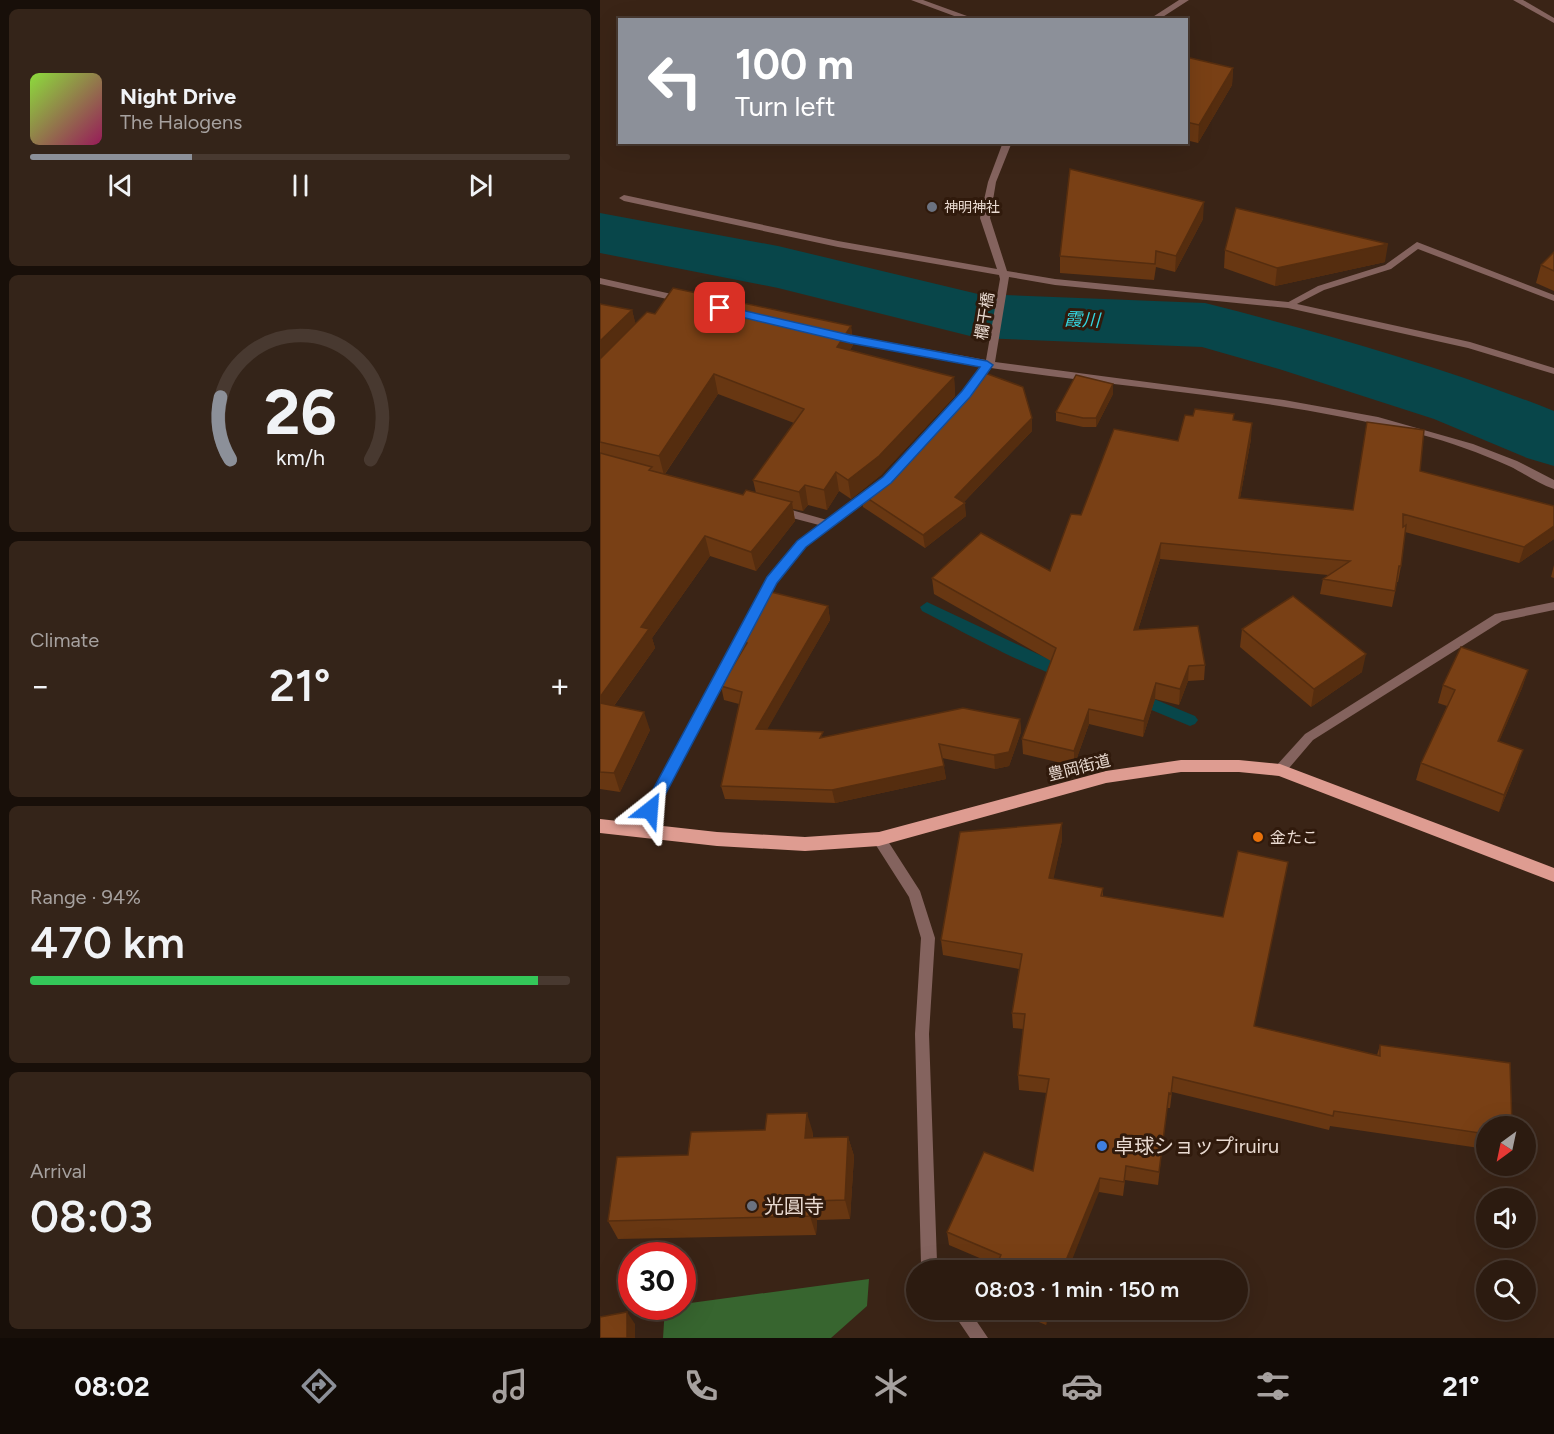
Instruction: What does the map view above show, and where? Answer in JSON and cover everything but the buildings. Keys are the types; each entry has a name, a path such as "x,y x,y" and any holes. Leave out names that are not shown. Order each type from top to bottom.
{"main road":[{"name":"豊岡街道","path":"600,826 717,839 805,844 879,839 1106,777 1181,765 1239,765 1280,770 1554,875"}],"street":[{"path":"915,0 968,18"},
{"path":"1162,0 1169,10"},
{"path":"1155,18 1185,0"},
{"path":"1517,0 1554,21"},
{"path":"1004,276 985,218 992,182 1007,144"},
{"path":"624,198 838,244 1004,276 1288,305 1470,345 1554,370"},
{"path":"1288,305 1321,288 1388,267 1418,245 1554,298"},
{"name":"欄干橋","path":"990,362 1004,276"},
{"path":"600,281 673,302 688,301"},
{"path":"827,333 990,362 1358,416 1440,437 1526,468 1554,485"},
{"path":"950,411 990,362"},
{"path":"639,831 772,580 802,544 879,486"},
{"path":"772,509 829,524"},
{"path":"1280,770 1309,737 1499,617 1554,606"},
{"path":"879,839 915,895 928,938 922,1034 929,1260"},
{"path":"966,1320 980,1338"}],"green space":[{"path":"869,1279 867,1306 831,1338 663,1338 664,1320 696,1320 696,1302"}],"waterway":[{"name":"霞川","path":"600,233 778,267 978,316 1205,325 1305,353 1460,402 1554,440"},
{"path":"927,607 1048,667 1067,674"},
{"path":"1135,697 1190,720"}],"place":[{"name":"神明神社","path":"932,207"},
{"name":"金たこ","path":"1258,837"},
{"name":"卓球ショップiruiru","path":"1102,1146"},
{"name":"光圓寺","path":"752,1206"}],"route":[{"path":"650,810 772,580 802,544 887,480 966,394 987,365 850,339 720,308"}]}
